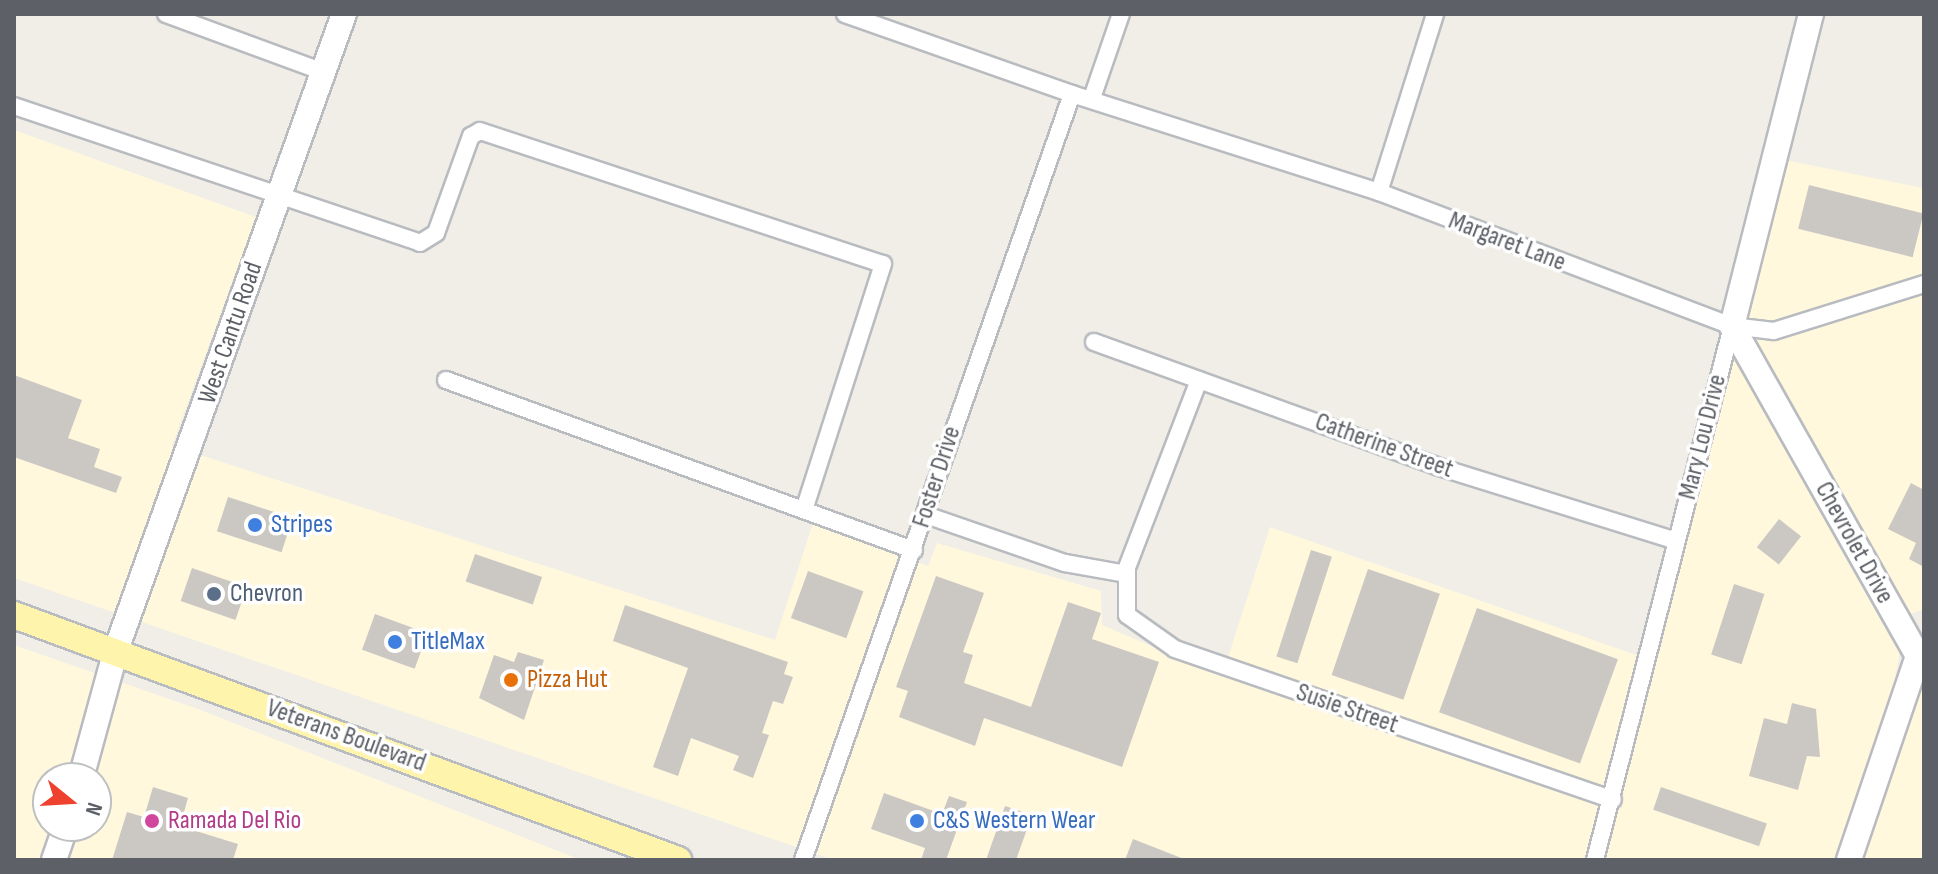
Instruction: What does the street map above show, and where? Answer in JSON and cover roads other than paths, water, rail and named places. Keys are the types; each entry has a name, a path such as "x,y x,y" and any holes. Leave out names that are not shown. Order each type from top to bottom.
{"main road":[{"name":"West Cantu Road","path":"85,762 116,650 344,14"},
{"name":"Mary Lou Drive","path":"1732,326 1811,14"},
{"name":"Chevrolet Drive","path":"1732,326 1921,654 1849,860"},
{"name":"Veterans Boulevard","path":"14,615 116,650 678,860"}],"street":[{"path":"166,14 324,72"},
{"path":"845,14 1072,94"},
{"path":"1092,98 1121,14"},
{"path":"1379,192 1435,14"},
{"name":"Margaret Lane","path":"1072,94 1379,192 1732,326 1774,331 1924,284"},
{"name":"Foster Drive","path":"803,860 926,515 976,355 1072,94"},
{"path":"14,106 420,243 436,233 471,136 480,131 883,264 804,510"},
{"name":"Mary Lou Drive","path":"1595,860 1613,800 1732,326"},
{"name":"Catherine Street","path":"1094,342 1439,467 1676,541"},
{"path":"446,380 914,550"},
{"path":"926,515 1065,563 1127,574 1199,380"},
{"name":"Susie Street","path":"1127,574 1127,615 1175,649 1613,800"}],"place":[{"name":"Stripes","path":"255,525"},
{"name":"Chevron","path":"214,594"},
{"name":"TitleMax","path":"395,642"},
{"name":"Pizza Hut","path":"511,680"},
{"name":"Ramada Del Rio","path":"152,821"},
{"name":"C&S Western Wear","path":"917,821"}]}
